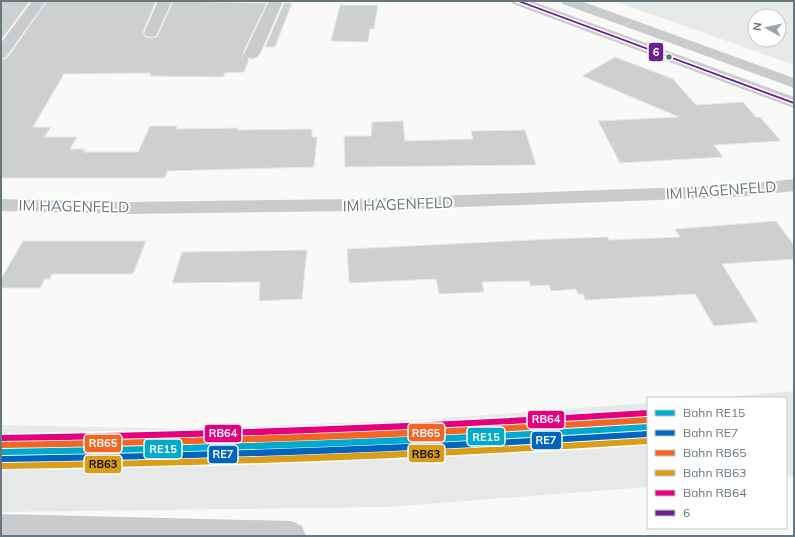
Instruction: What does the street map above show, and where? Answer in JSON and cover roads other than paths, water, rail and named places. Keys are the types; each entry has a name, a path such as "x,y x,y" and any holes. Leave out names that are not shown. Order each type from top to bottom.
{"street":[{"path":"1,54 39,1"},
{"path":"152,33 165,1"},
{"path":"252,54 276,1"},
{"path":"518,1 794,103"},
{"path":"568,1 794,82"},
{"name":"IM HAGENFELD","path":"1,204 130,208 356,205 738,191 794,185"},
{"path":"1,529 291,536"}],"rail line":[{"name":"RB64","path":"1,438 163,435 405,427 647,413"},
{"name":"RB65","path":"1,445 163,442 405,434 647,420"},
{"name":"RE15","path":"1,452 163,449 406,441 647,427"},
{"name":"RE7","path":"1,459 163,456 406,448 647,434"},
{"name":"RB63","path":"1,466 163,463 406,455 647,441"}]}
